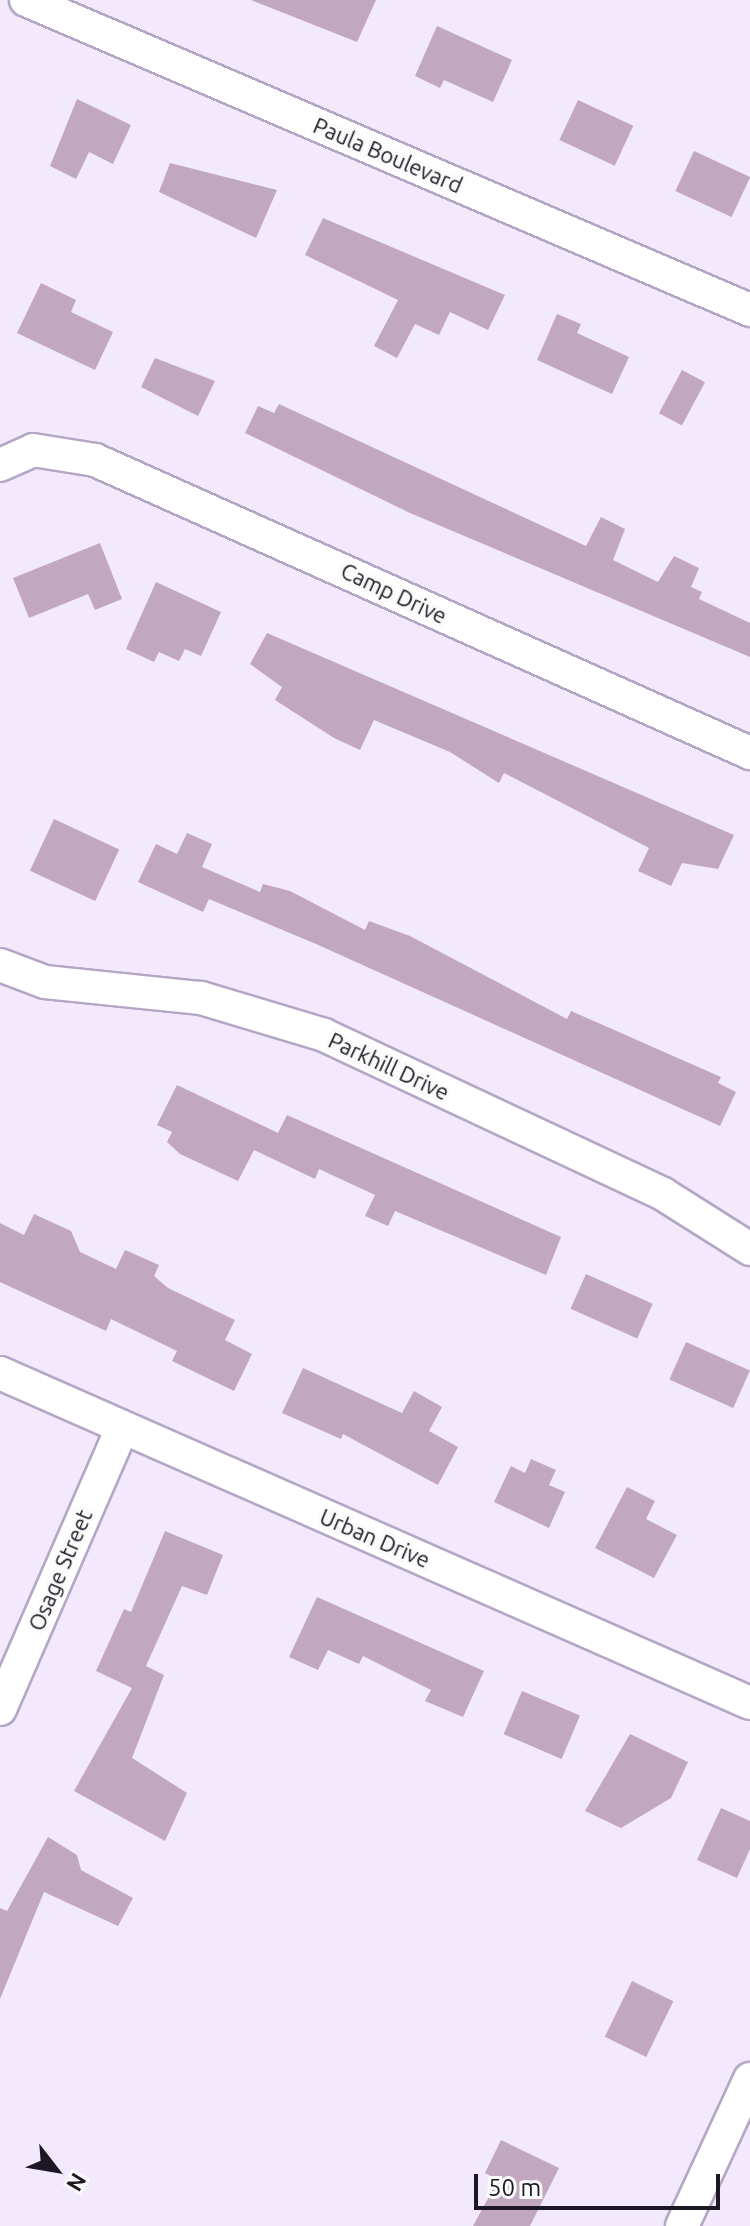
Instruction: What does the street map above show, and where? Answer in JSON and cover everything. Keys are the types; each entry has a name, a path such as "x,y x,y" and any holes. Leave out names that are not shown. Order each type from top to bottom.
{"street":[{"name":"Paula Boulevard","path":"26,0 750,310"},
{"name":"Camp Drive","path":"0,465 33,450 95,460 750,753"},
{"name":"Parkhill Drive","path":"0,965 45,982 201,998 324,1035 663,1194 750,1249"},
{"name":"Urban Drive","path":"0,1373 121,1431 750,1703"},
{"name":"Osage Street","path":"0,1709 121,1431"},
{"path":"682,2226 750,2079"}],"building":[{"path":"251,0 376,0 357,42"},
{"path":"437,26 512,60 493,102 444,80 440,88 415,76"},
{"path":"77,99 131,125 113,164 89,152 76,179 50,166"},
{"path":"578,100 633,126 615,166 559,140"},
{"path":"694,151 750,177 732,217 675,191"},
{"path":"170,163 277,190 256,238 159,192"},
{"path":"323,218 505,295 488,330 450,312 439,335 415,324 397,358 374,346 398,300 305,255"},
{"path":"41,283 76,300 71,312 113,332 95,370 17,333"},
{"path":"557,314 581,324 577,333 629,357 612,394 537,360"},
{"path":"155,358 215,381 198,416 141,387"},
{"path":"682,370 705,382 682,425 659,413"},
{"path":"279,404 586,546 601,517 625,529 613,560 658,582 674,556 699,568 691,587 702,592 699,599 750,623 750,657 410,513 245,433 258,406 274,413"},
{"path":"100,543 122,599 95,610 88,594 29,618 13,578"},
{"path":"156,582 221,612 201,656 185,649 179,661 159,652 154,662 126,649"},
{"path":"267,633 734,835 718,869 682,863 671,886 638,871 649,848 504,773 499,783 450,752 374,720 360,750 334,738 275,700 282,687 250,664"},
{"path":"54,819 119,849 95,901 30,871"},
{"path":"187,833 212,844 202,867 260,892 263,884 290,891 365,930 369,921 410,936 567,1019 571,1011 721,1077 718,1083 736,1092 720,1126 209,899 203,912 138,882 156,844 177,854"},
{"path":"177,1085 278,1133 287,1115 561,1237 546,1275 395,1211 388,1226 365,1216 375,1195 319,1169 315,1179 254,1150 238,1181 180,1154 167,1142 172,1132 157,1125"},
{"path":"34,1214 71,1231 80,1252 116,1269 125,1250 159,1265 154,1276 168,1288 235,1320 225,1340 252,1354 234,1391 172,1361 177,1351 111,1319 106,1331 0,1282 0,1223 24,1235"},
{"path":"586,1274 653,1304 637,1338 571,1309"},
{"path":"686,1342 750,1370 733,1408 669,1379"},
{"path":"303,1368 402,1413 414,1391 442,1407 429,1431 458,1447 438,1485 343,1434 341,1439 282,1413"},
{"path":"531,1459 556,1470 549,1485 565,1492 549,1528 494,1502 511,1466 525,1473"},
{"path":"627,1487 655,1501 646,1519 677,1535 654,1578 595,1548"},
{"path":"165,1531 223,1555 207,1595 182,1586 146,1666 164,1675 132,1758 187,1793 165,1841 74,1791 132,1688 96,1671 124,1609 131,1612"},
{"path":"317,1597 484,1671 463,1717 425,1701 431,1690 363,1656 359,1664 328,1650 318,1670 289,1657"},
{"path":"522,1691 580,1716 562,1759 504,1734"},
{"path":"630,1734 688,1762 671,1798 621,1828 585,1811"},
{"path":"721,1808 750,1821 750,1849 737,1878 697,1860"},
{"path":"48,1837 77,1855 81,1870 133,1898 118,1926 44,1892 0,1999 0,1908 7,1911"},
{"path":"632,1981 673,2001 646,2057 605,2037"},
{"path":"501,2140 559,2168 530,2226 473,2226 498,2180 485,2173"}]}
